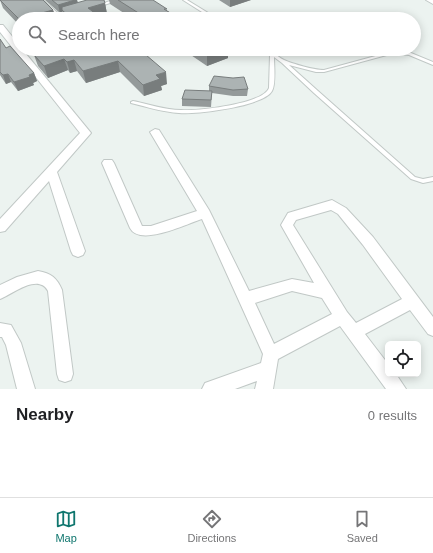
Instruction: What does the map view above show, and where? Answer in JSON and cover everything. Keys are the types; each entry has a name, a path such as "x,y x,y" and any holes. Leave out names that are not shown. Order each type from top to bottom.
{"street":[{"path":"0,27 12,42"},
{"path":"0,227 86,133 24,56"},
{"path":"154,132 205,213 246,299 269,361 264,389"},
{"path":"108,163 136,228 139,230 145,232 151,231 205,213"},
{"path":"51,171 78,251"},
{"path":"393,388 342,317 287,225 288,221 292,216 332,205 342,211 368,241 433,329"},
{"path":"0,292 39,276 47,278 53,282 65,374"},
{"path":"246,299 284,286 292,285 327,292"},
{"path":"353,332 412,301"},
{"path":"211,389 269,361 342,317"},
{"path":"0,330 6,330 13,343 26,389"}],"lane":[{"path":"41,0 54,12"},
{"path":"95,6 116,0"},
{"path":"185,0 205,12"},
{"path":"133,102 182,112 201,111 250,102 265,96 271,88 272,56"},
{"path":"275,56 284,62 413,178 420,181 428,181 433,179"},
{"path":"284,62 316,71 324,71 379,56"},
{"path":"418,56 433,64"}],"building":[{"path":"0,0 43,0 53,10 45,12 12,12"},
{"path":"52,0 75,0 58,5"},
{"path":"87,0 104,0 105,3 88,8 93,12 64,12 62,10 62,7"},
{"path":"118,0 153,0 167,9 164,9 169,12 137,12"},
{"path":"0,39 6,48 10,46 12,48 12,56 19,56 34,73 29,75 30,77 14,82 8,74 3,75 0,72"},
{"path":"35,56 147,56 166,72 156,75 160,79 143,85 118,61 83,71 74,60 67,62 64,59 44,66"},
{"path":"214,76 233,78 244,77 248,89 233,90 209,86"},
{"path":"185,90 212,91 211,100 182,99"}]}
